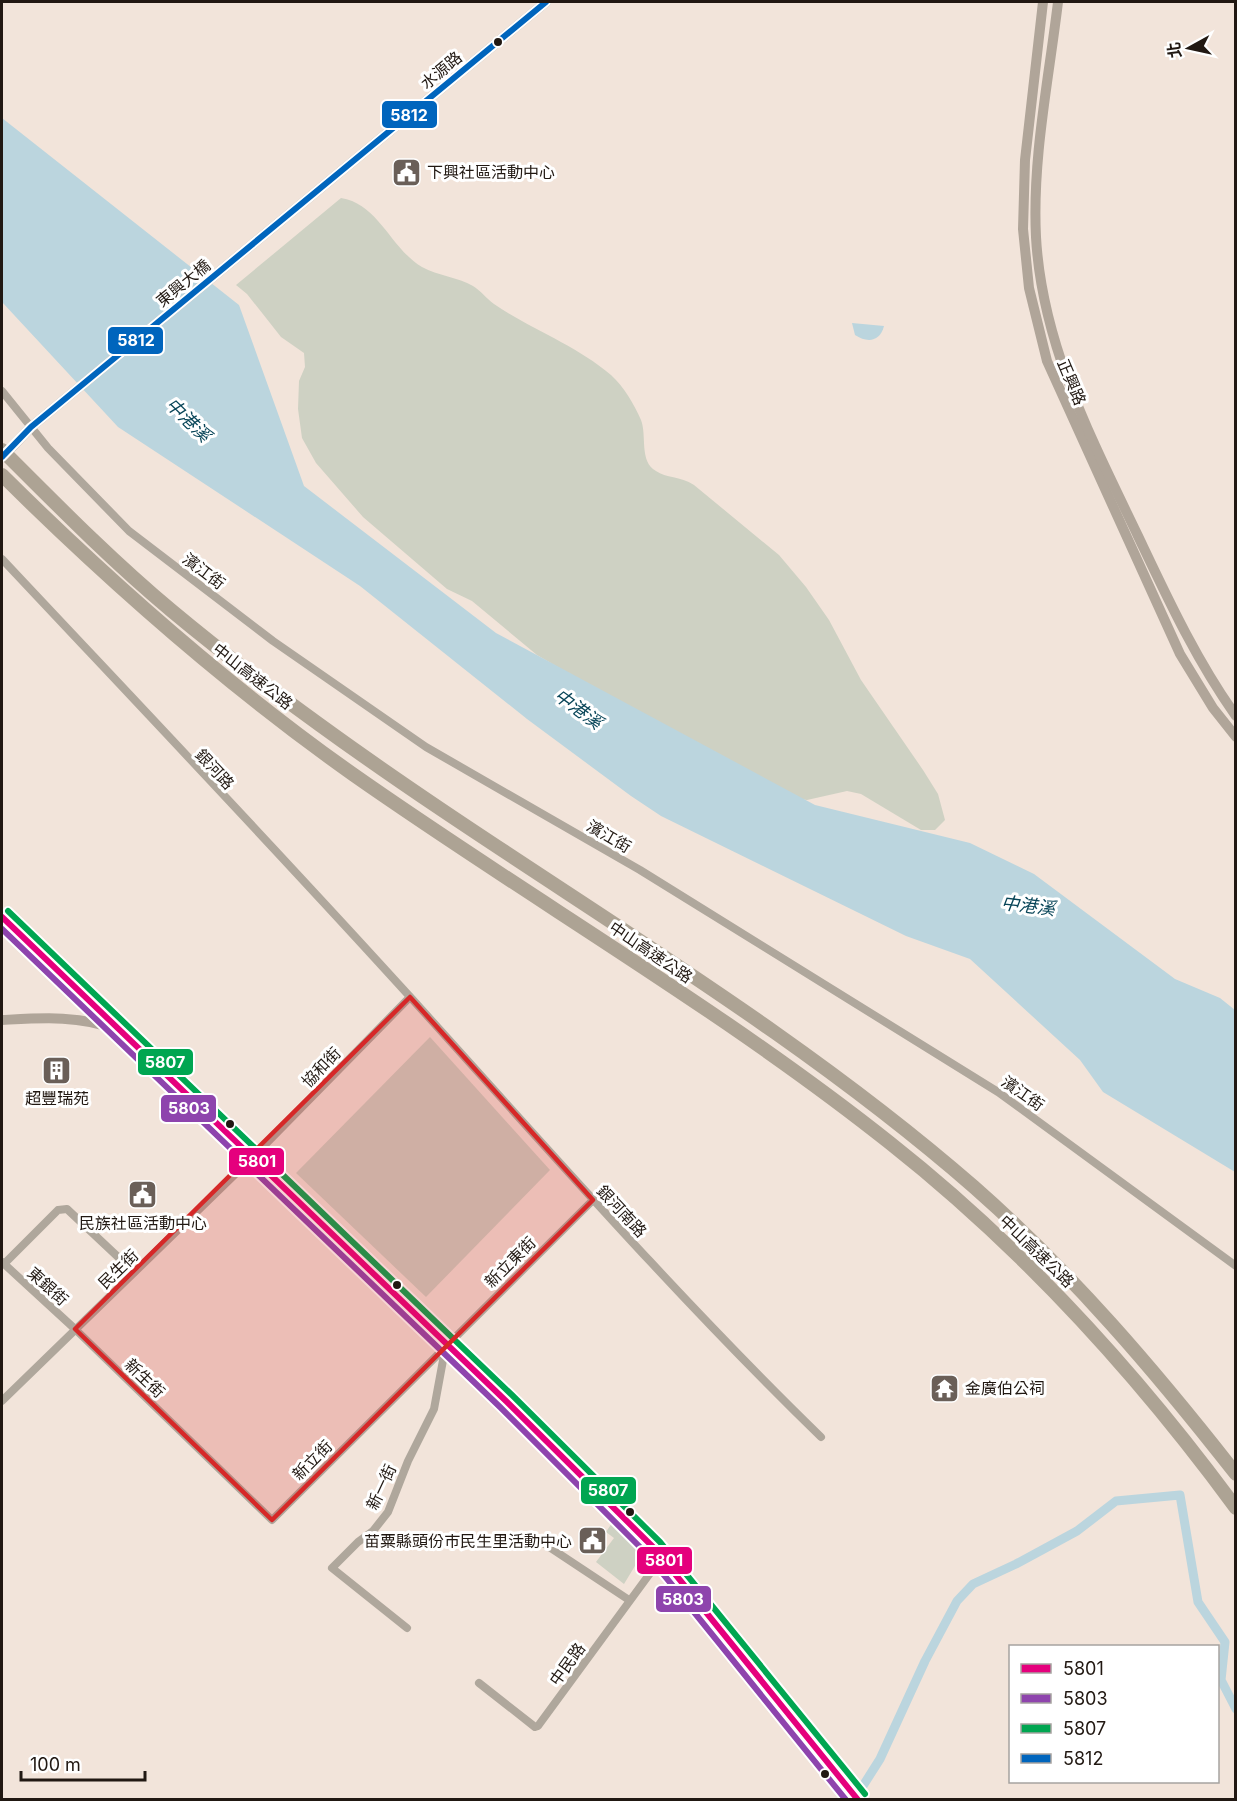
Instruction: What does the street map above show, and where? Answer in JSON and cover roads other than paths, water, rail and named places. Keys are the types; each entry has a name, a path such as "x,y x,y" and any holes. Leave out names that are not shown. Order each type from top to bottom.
{"highway":[{"name":"中山高速公路","path":"7,449 171,610 255,676 390,774 784,1038 970,1184 1011,1221 1119,1333 1186,1410 1236,1474"},
{"name":"中山高速公路","path":"2,476 89,562 151,615 296,731 362,780 777,1057 890,1142 944,1187 1029,1265 1092,1329 1166,1415 1236,1508"}],"street":[{"name":"水源路","path":"354,162 546,2"},
{"name":"正興路","path":"1043,2 1025,160 1023,229 1029,288 1047,361 1180,654 1213,708 1236,737"},
{"name":"正興路","path":"1058,2 1037,173 1036,236 1042,296 1059,361 1104,464 1173,609 1214,685 1236,716"},
{"name":"東興大橋","path":"7,449 354,162"},
{"name":"濱江街","path":"2,391 31,427 129,531 282,648 426,747 640,870 998,1092 1236,1266"},
{"name":"銀河路","path":"2,559 410,997"},
{"path":"2,917 446,1344 662,1557 855,1795"},
{"name":"協和街","path":"253,1157 410,997"},
{"name":"銀河南路","path":"410,997 593,1200 755,1372 821,1437"},
{"path":"2,1020 77,1019 121,1031"},
{"name":"民生街","path":"2,1401 253,1157"},
{"name":"新立東街","path":"446,1344 593,1200"},
{"path":"3,1263 58,1210 67,1209 134,1272"},
{"name":"東銀街","path":"3,1263 75,1329"},
{"name":"新生街","path":"75,1329 196,1446"},
{"name":"新立街","path":"196,1446 272,1520 446,1344"},
{"name":"新一街","path":"407,1628 332,1568 358,1542 373,1531 391,1506 408,1461 434,1408 446,1344"},
{"path":"531,1535 629,1600"},
{"name":"中民路","path":"479,1683 535,1727 538,1726 662,1557"}],"water":[{"name":"中港溪","path":"2,118 239,305 304,486 496,633 815,805 970,843 1034,874 1175,979 1220,998 1235,1010 1235,1172 1103,1092 1080,1060 970,959 906,936 661,816 527,719 360,586 118,427 2,302"},
{"path":"852,323 884,326 876,338 868,340 855,335"}],"waterway":[{"path":"854,1800 880,1759 925,1661 957,1601 973,1584 1077,1531 1116,1501 1180,1495 1198,1602 1225,1642 1221,1680 1236,1709"}],"place":[{"name":"下興社區活動中心","path":"406,172"},
{"name":"超豐瑞苑","path":"57,1070"},
{"name":"民族社區活動中心","path":"143,1195"},
{"name":"金廣伯公祠","path":"944,1388"},
{"name":"苗粟縣頭份巿民生里活動中心","path":"593,1541"}]}
